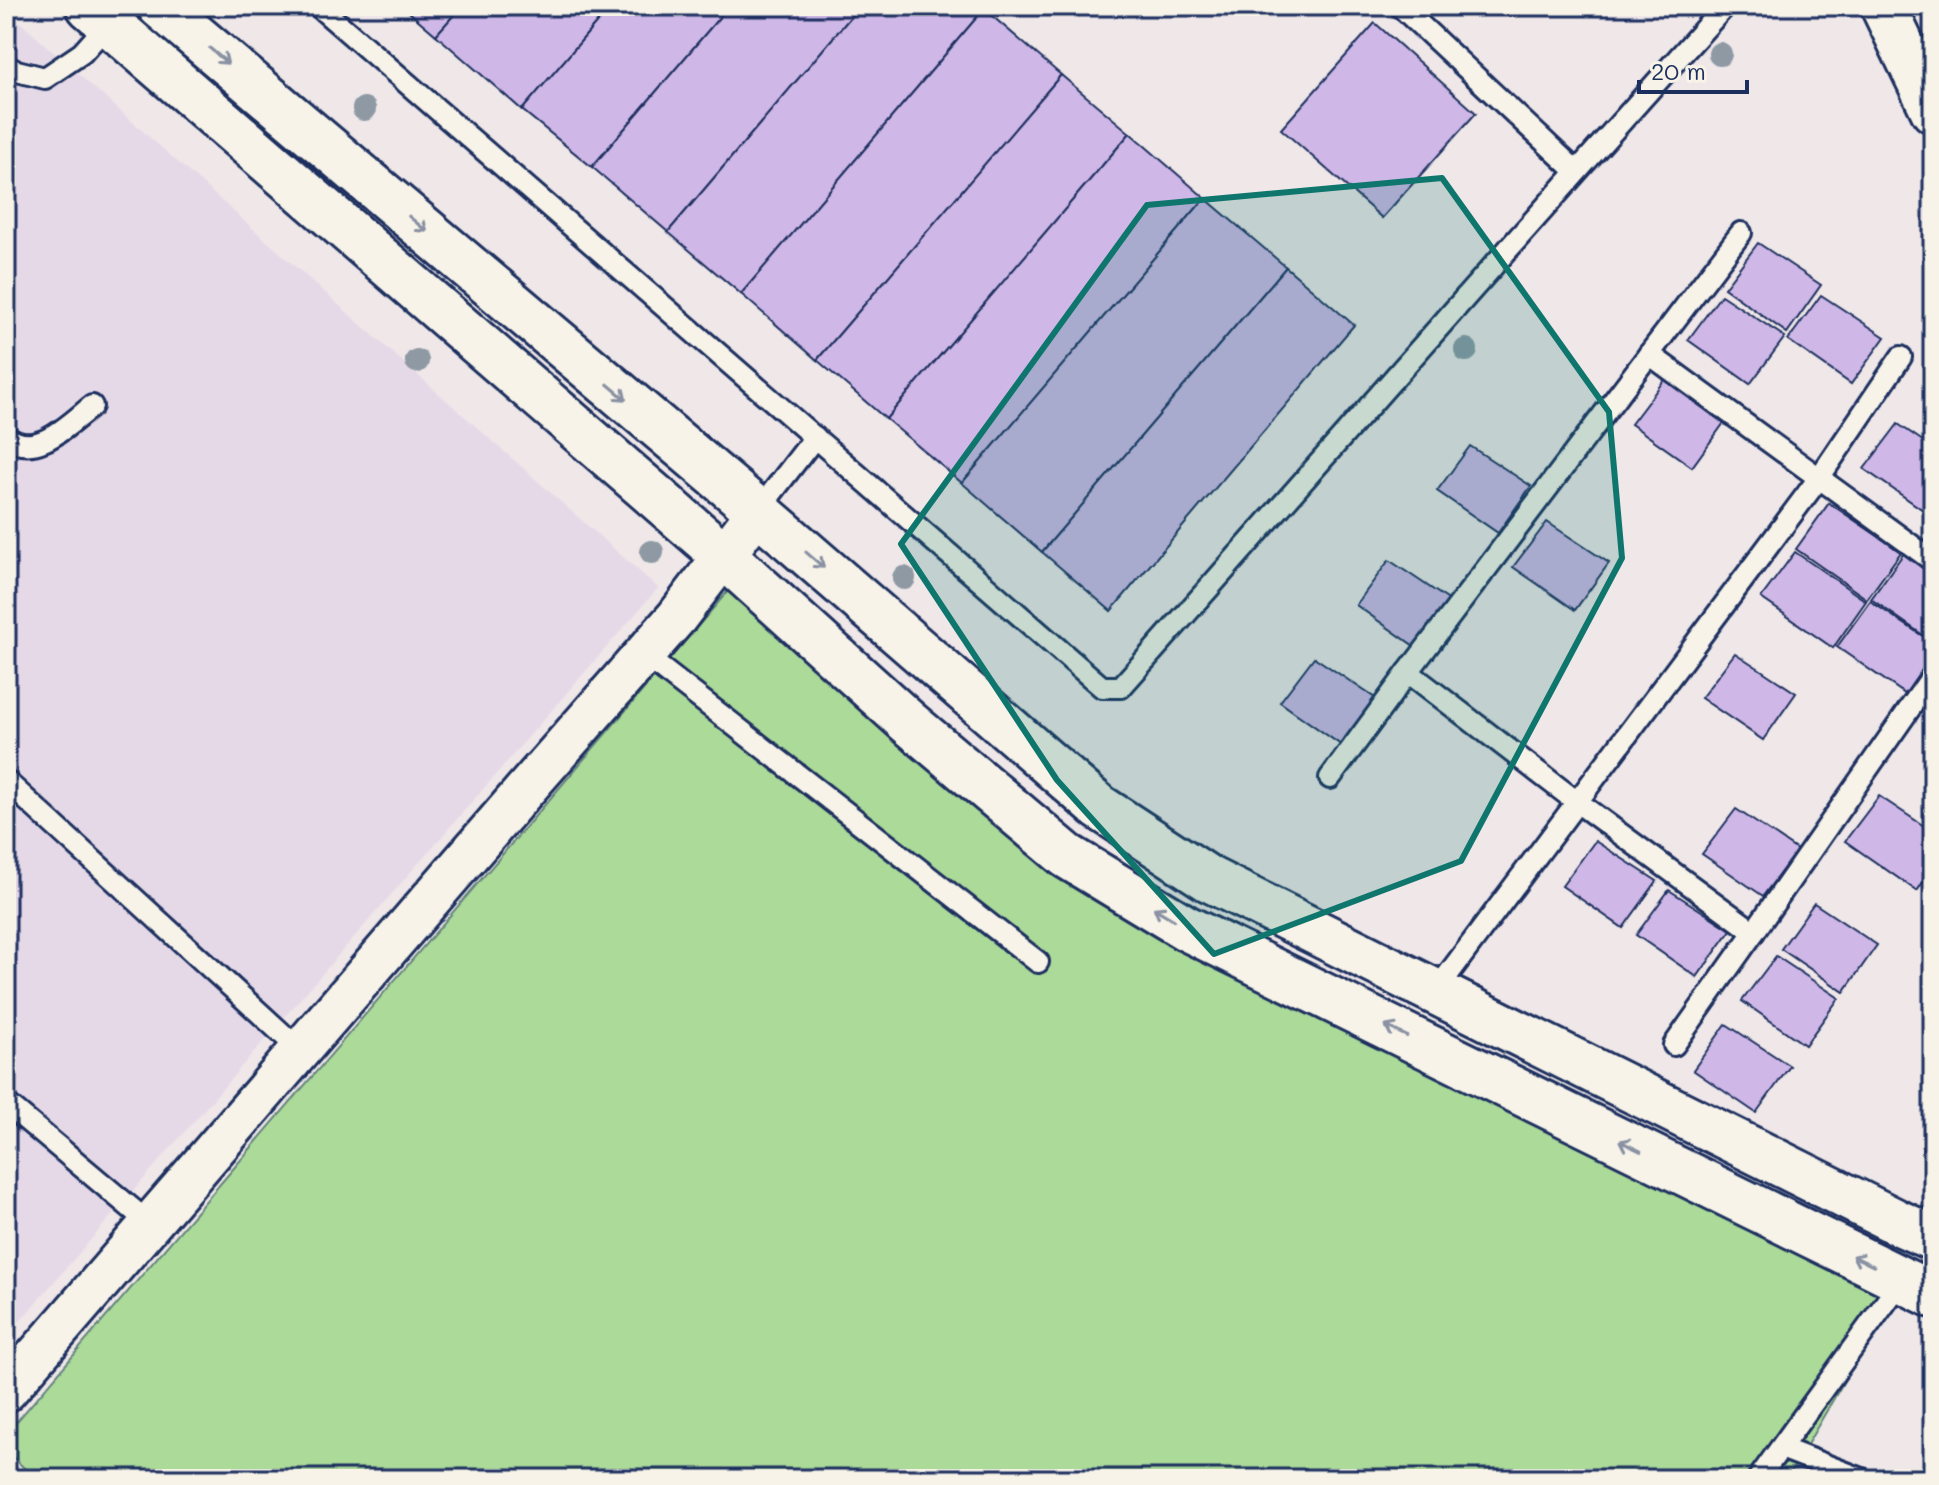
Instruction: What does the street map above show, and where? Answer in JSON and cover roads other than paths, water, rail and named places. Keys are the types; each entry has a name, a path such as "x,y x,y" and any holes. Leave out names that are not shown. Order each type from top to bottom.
{"street":[{"path":"160,6 758,511 1099,807 1209,879 1933,1238"},
{"path":"1883,6 1933,110"},
{"path":"99,14 723,555 908,722 1067,856 1186,928 1917,1288"},
{"path":"6,1391 677,617 758,511"}],"lane":[{"path":"318,6 1102,687 1121,687 1725,6"},
{"path":"1400,6 1576,171"},
{"path":"6,65 13,70 45,78 82,53 99,14"},
{"path":"1330,778 1741,233"},
{"path":"1649,354 1933,561"},
{"path":"1435,992 1819,478 1901,357"},
{"path":"6,436 11,441 28,446 52,438 92,406"},
{"path":"758,511 815,437"},
{"path":"644,655 1038,962"},
{"path":"1408,672 1577,802 1754,932"},
{"path":"1674,1045 1933,675"},
{"path":"6,781 300,1050"},
{"path":"6,1103 150,1224"},
{"path":"1758,1479 1917,1288"},
{"path":"1781,1448 1862,1479"}]}
